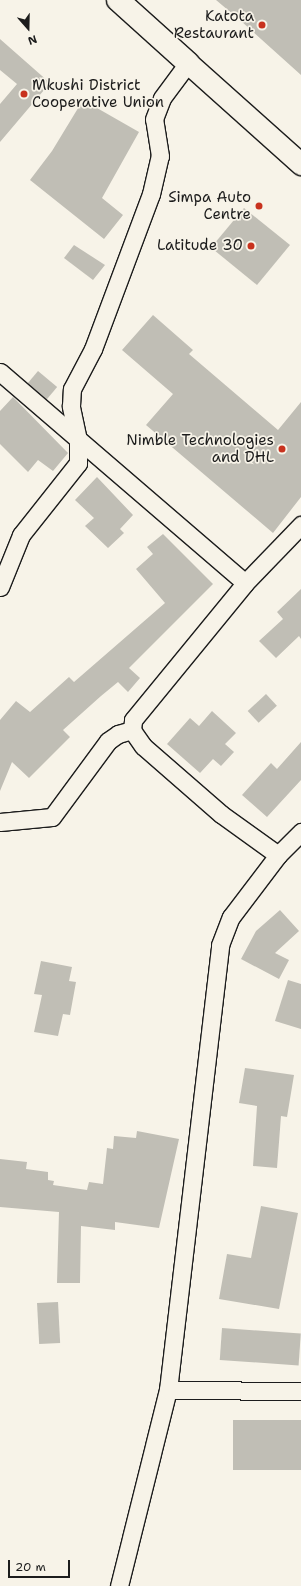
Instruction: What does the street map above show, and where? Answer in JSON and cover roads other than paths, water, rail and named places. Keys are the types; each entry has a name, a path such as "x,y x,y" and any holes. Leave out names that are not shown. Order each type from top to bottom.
{"main road":[{"path":"118,0 188,63"}],"street":[{"path":"0,587 22,535 72,474 78,463 78,440 72,421 72,389 93,349 151,194 160,156 154,119 162,98 188,63 301,164"},
{"path":"0,372 245,583"},
{"path":"278,855 221,814 143,746 132,730 133,720 245,583 301,525"},
{"path":"0,822 52,817 108,741 118,734 132,730"},
{"path":"119,1586 168,1390 220,945 231,918 278,855 301,832"},
{"path":"168,1390 301,1391"}],"place":[{"name":"Katota Restaurant","path":"262,25"},
{"name":"Mkushi District Cooperative Union","path":"24,94"},
{"name":"Simpa Auto Centre","path":"259,206"},
{"name":"Latitude 30","path":"251,246"},
{"name":"Nimble Technologies and DHL","path":"282,449"}]}
